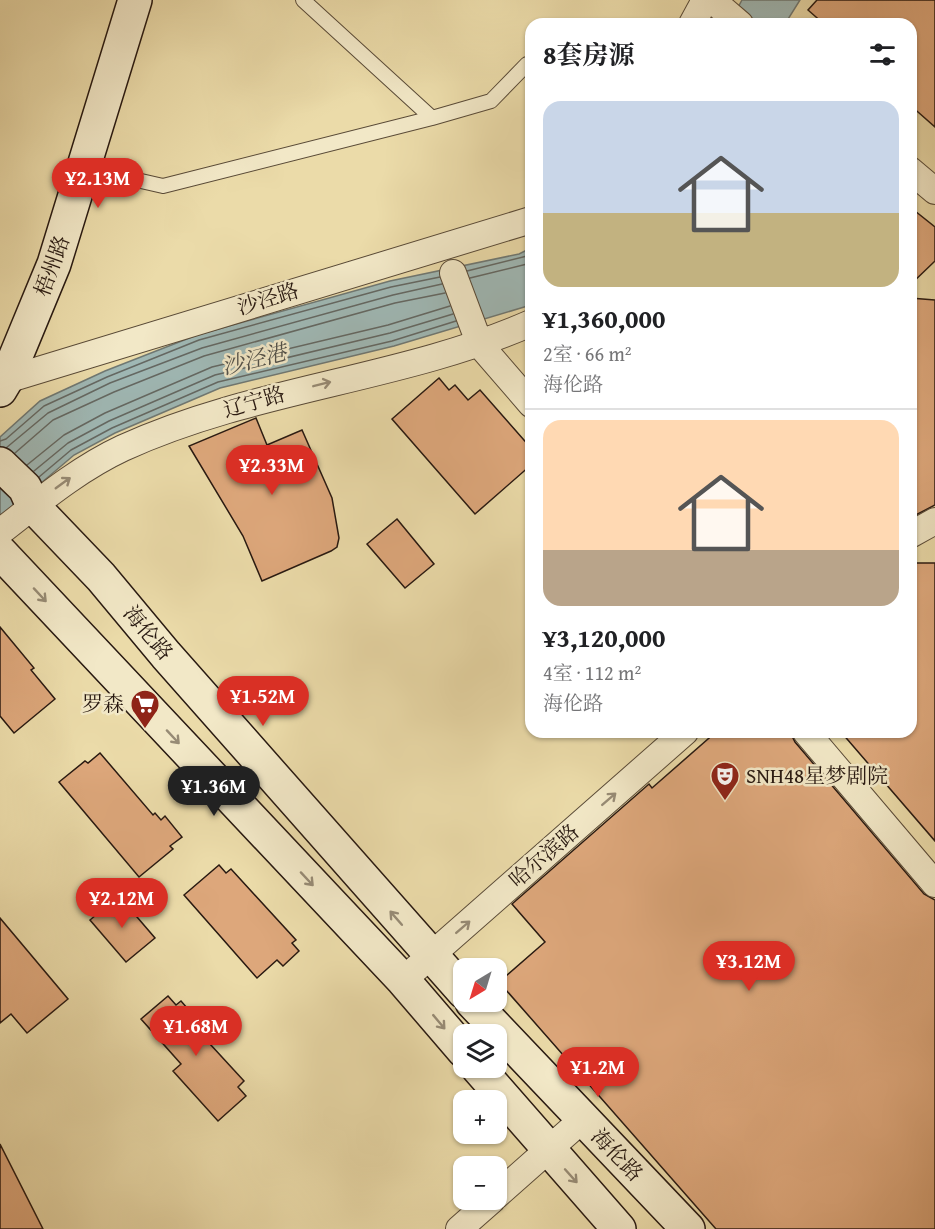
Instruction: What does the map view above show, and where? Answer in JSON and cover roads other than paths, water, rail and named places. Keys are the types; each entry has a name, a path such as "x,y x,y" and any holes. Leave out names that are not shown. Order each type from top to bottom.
{"main road":[{"name":"梧州路","path":"3,385 54,264 135,0"},
{"name":"海伦路","path":"0,464 453,981"},
{"path":"0,552 403,980 453,1038"},
{"name":"海伦路","path":"481,1012 688,1229"},
{"path":"487,1078 619,1229"}],"street":[{"path":"703,18 720,9"},
{"path":"917,176 935,191"},
{"name":"沙泾路","path":"3,385 525,222"},
{"path":"453,273 476,336 525,397"},
{"name":"辽宁路","path":"0,532 29,497 124,447 186,423 263,398 476,336 525,324"},
{"path":"917,531 935,521"},
{"name":"哈尔滨路","path":"403,980 678,738"},
{"path":"811,738 935,884"},
{"path":"507,1186 583,1119"},
{"path":"459,1229 481,1210"}],"lane":[{"path":"303,0 432,118"},
{"path":"84,168 163,186 491,101 525,66"}],"water":[{"path":"742,0 800,0 789,18 732,18"},
{"name":"沙泾港","path":"525,251 525,307 394,346 220,388 115,433 74,455 0,518 0,437 40,401 105,371 197,335 390,281"}],"place":[{"name":"罗森","path":"145,730"},
{"name":"SNH48星梦剧院","path":"725,802"}]}
